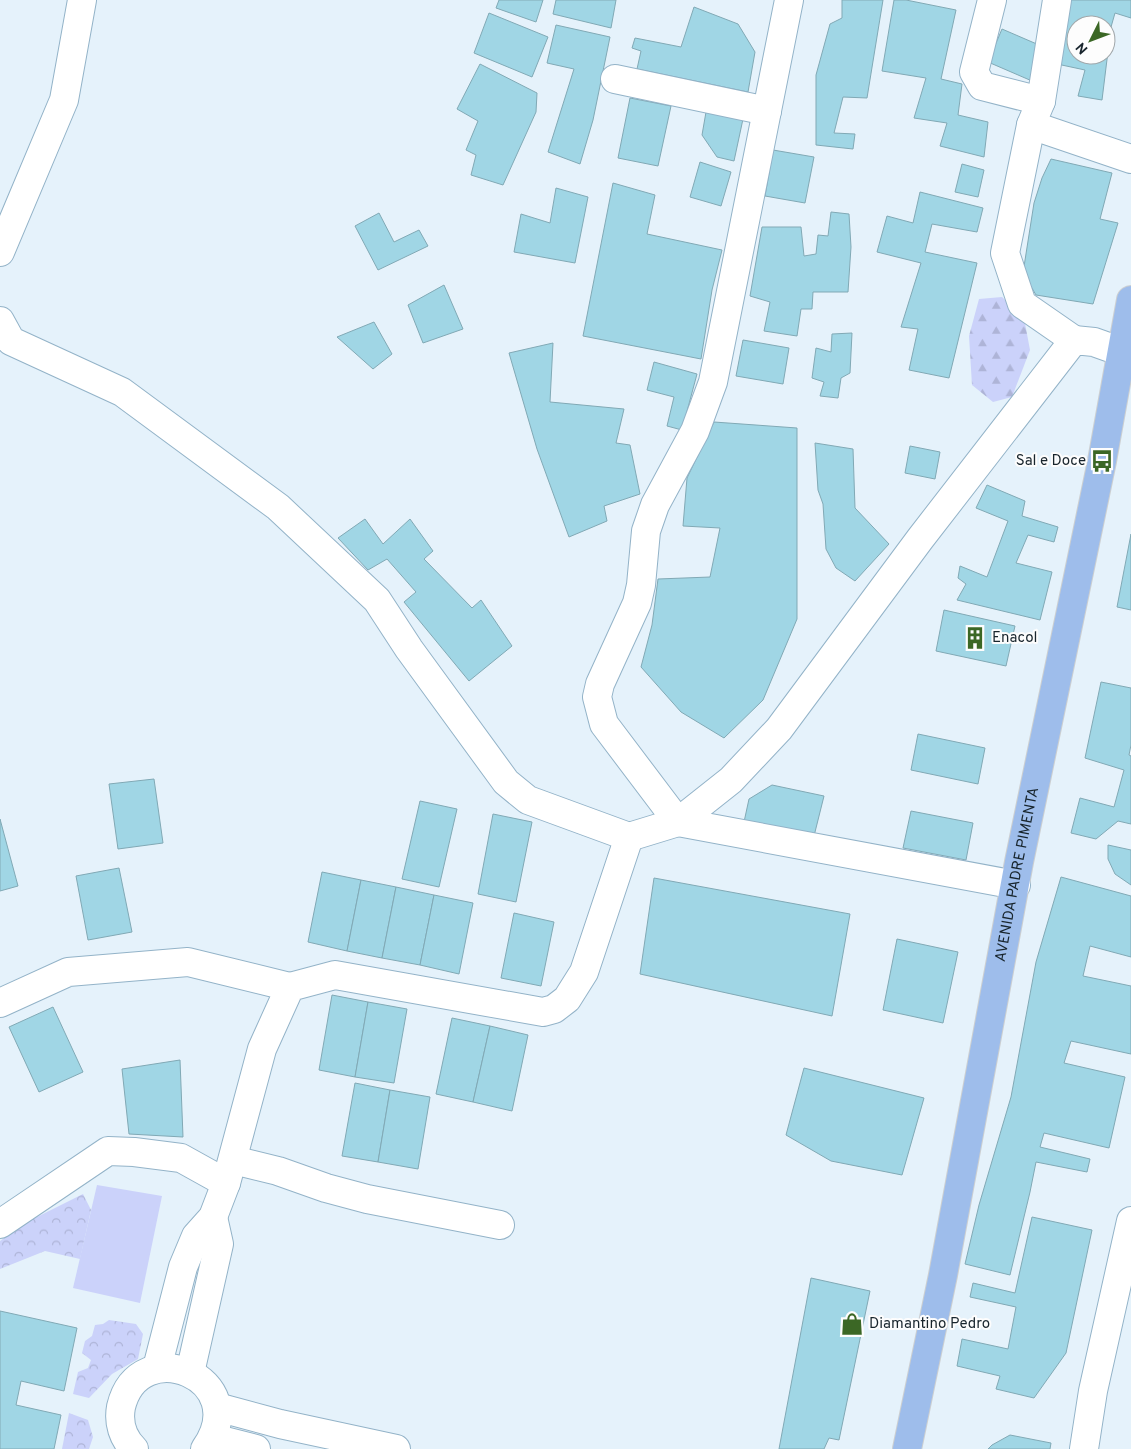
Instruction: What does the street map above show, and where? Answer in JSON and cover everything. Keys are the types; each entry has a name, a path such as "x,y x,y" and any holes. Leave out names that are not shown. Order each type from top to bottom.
{"main road":[{"name":"AVENIDA PADRE PIMENTA","path":"907,1449 943,1275 1056,682 1102,461 1131,300"}],"street":[{"path":"0,252 64,100 82,0"},
{"path":"789,0 713,382 696,430 655,505 646,531 641,586 637,603 600,684 598,697 604,724 678,822 1016,885"},
{"path":"992,0 974,72 982,86 1131,159"},
{"path":"1057,0 1036,113 1005,253 1022,304 1074,340 1094,342 1122,352"},
{"path":"615,79 767,111"},
{"path":"0,320 11,341 122,392 278,507 377,600 409,649 506,782 528,800 629,837 678,822 731,780 779,729 920,539 1074,340"},
{"path":"0,1003 68,972 188,962 290,987 334,975 543,1012 554,1008 567,999 584,972 629,837"},
{"path":"157,1368 183,1267 196,1236 212,1217 229,1172 262,1049 290,987"},
{"path":"0,1224 108,1151 181,1158 229,1172 278,1171 326,1188 367,1199 500,1225"},
{"path":"190,1373 219,1244 212,1217"},
{"path":"1084,1449 1093,1391 1131,1221"},
{"path":"125,1446 120,1412 131,1384 143,1374 157,1368 172,1367 201,1379 211,1392 217,1407 218,1424 209,1443 256,1449"},
{"path":"217,1407 280,1424 396,1449"}],"green space":[{"path":"1002,297 1024,318 1030,350 1012,397 993,402 972,385 969,336 979,299"},
{"path":"97,1185 162,1196 140,1303 73,1288"},
{"path":"83,1194 91,1210 80,1259 45,1251 0,1269 0,1241 29,1221"},
{"path":"109,1320 136,1324 143,1334 138,1359 112,1374 89,1398 73,1394 78,1372 88,1368 91,1360 82,1353 85,1341 92,1336 95,1325 103,1324"},
{"path":"69,1413 88,1420 93,1437 89,1449 62,1449"}],"building":[{"path":"499,0 543,0 536,22 496,8"},
{"path":"556,0 616,0 611,28 553,14"},
{"path":"842,0 883,0 867,98 843,97 834,133 855,134 853,149 816,145 816,75 830,24 842,18"},
{"path":"894,0 906,0 956,10 941,79 962,84 958,115 988,122 984,157 940,146 947,123 914,118 926,78 882,71"},
{"path":"1066,0 1131,0 1131,18 1115,13 1114,15 1066,15 1066,65 1106,65 1102,100 1078,96 1085,70 1057,64"},
{"path":"694,7 738,24 755,52 748,92 637,69 641,51 632,48 635,38 681,47"},
{"path":"489,13 548,37 532,77 474,53"},
{"path":"556,25 610,37 593,120 580,164 548,152 574,69 547,63"},
{"path":"1002,29 1046,48 1032,81 988,62"},
{"path":"480,64 537,93 536,112 503,185 471,175 476,155 466,150 478,121 457,109"},
{"path":"630,98 671,106 658,166 618,158"},
{"path":"706,112 743,119 734,161 717,157 702,135"},
{"path":"773,150 814,157 805,203 765,196"},
{"path":"1051,159 1112,173 1100,219 1118,223 1093,304 1036,295 1023,273 1034,203 1042,178"},
{"path":"700,162 731,172 721,206 690,197"},
{"path":"962,164 984,170 978,197 955,192"},
{"path":"613,183 655,195 647,234 722,250 712,290 701,359 583,336"},
{"path":"556,188 588,197 575,263 514,252 521,214 550,223"},
{"path":"920,192 983,208 977,232 932,224 925,252 977,263 949,378 909,370 918,329 901,327 921,263 877,252 887,216 913,223"},
{"path":"831,212 849,214 851,247 848,292 813,292 812,309 801,309 797,336 764,331 770,302 750,296 762,227 801,227 804,256 816,254 818,235 828,236"},
{"path":"379,213 394,242 419,230 428,246 378,270 355,226"},
{"path":"444,285 463,329 423,343 408,305"},
{"path":"374,322 392,354 373,369 337,337"},
{"path":"852,333 850,373 841,378 838,398 820,396 824,382 812,378 816,348 831,352 832,334"},
{"path":"743,340 789,348 783,384 736,376"},
{"path":"553,343 550,402 624,409 616,443 630,445 640,494 604,506 607,521 569,537 537,449 509,353"},
{"path":"654,362 697,374 682,430 667,426 674,397 647,390"},
{"path":"714,422 797,428 797,619 763,700 724,738 681,712 641,667 652,625 658,579 710,577 720,528 683,526 687,478"},
{"path":"815,443 853,449 855,508 889,544 855,581 836,568 826,549 823,504 818,490"},
{"path":"910,446 940,452 935,479 905,473"},
{"path":"987,485 1025,501 1022,516 1058,527 1054,542 1028,535 1016,563 1052,572 1040,620 957,600 966,584 958,578 960,566 987,577 1008,521 976,508"},
{"path":"365,519 383,544 410,519 433,551 424,559 472,608 481,600 512,646 469,681 404,602 416,592 387,559 368,570 338,538"},
{"path":"1131,534 1131,610 1117,607"},
{"name":"Enacol","path":"944,610 1015,626 1006,666 936,651"},
{"path":"1101,682 1131,688 1131,745 1129,755 1131,756 1131,824 1118,821 1096,839 1071,833 1080,798 1114,807 1124,770 1085,758"},
{"path":"918,734 985,748 978,784 911,770"},
{"path":"154,779 163,843 118,849 109,784"},
{"path":"772,785 824,796 814,836 744,822 749,799"},
{"path":"420,801 457,809 439,887 402,879"},
{"path":"911,811 973,823 966,860 903,848"},
{"path":"493,814 532,822 516,902 478,894"},
{"path":"0,819 18,886 0,891"},
{"path":"1108,845 1131,850 1131,885 1115,874 1108,859"},
{"path":"119,868 132,932 88,940 76,876"},
{"path":"322,872 361,880 347,951 308,942"},
{"path":"1061,877 1131,896 1131,957 1090,946 1083,976 1131,986 1131,1054 1071,1041 1064,1063 1125,1077 1109,1148 1044,1133 1040,1147 1090,1159 1087,1172 1036,1162 1010,1275 965,1264 979,1205 1011,1097 1036,962"},
{"path":"654,878 850,914 832,1016 640,974"},
{"path":"361,880 396,887 382,958 347,951"},
{"path":"396,887 434,895 420,965 382,958"},
{"path":"434,895 473,903 459,974 420,965"},
{"path":"514,913 554,922 541,986 501,978"},
{"path":"897,939 958,952 943,1023 883,1010"},
{"path":"332,995 368,1002 355,1077 319,1070"},
{"path":"368,1002 407,1009 394,1083 355,1077"},
{"path":"53,1007 83,1072 39,1092 9,1027"},
{"path":"452,1018 490,1026 473,1102 436,1094"},
{"path":"490,1026 528,1035 512,1111 473,1102"},
{"path":"180,1060 183,1137 129,1134 122,1069"},
{"path":"804,1068 924,1098 902,1175 831,1161 786,1135"},
{"path":"355,1083 390,1090 378,1162 342,1156"},
{"path":"390,1090 430,1097 418,1169 378,1162"},
{"path":"1032,1217 1092,1230 1066,1353 1034,1398 996,1389 1000,1376 957,1366 962,1339 1008,1349 1016,1307 970,1297 973,1283 1015,1293"},
{"path":"811,1278 870,1291 839,1440 829,1438 824,1449 779,1449"},
{"path":"0,1311 77,1328 64,1391 21,1381 16,1405 61,1415 54,1449 0,1449"},
{"path":"1010,1435 1051,1443 1050,1449 988,1449"}],"place":[{"name":"Sal e Doce","path":"1102,461"},
{"name":"Enacol","path":"975,638"},
{"name":"Diamantino Pedro","path":"852,1324"}]}
